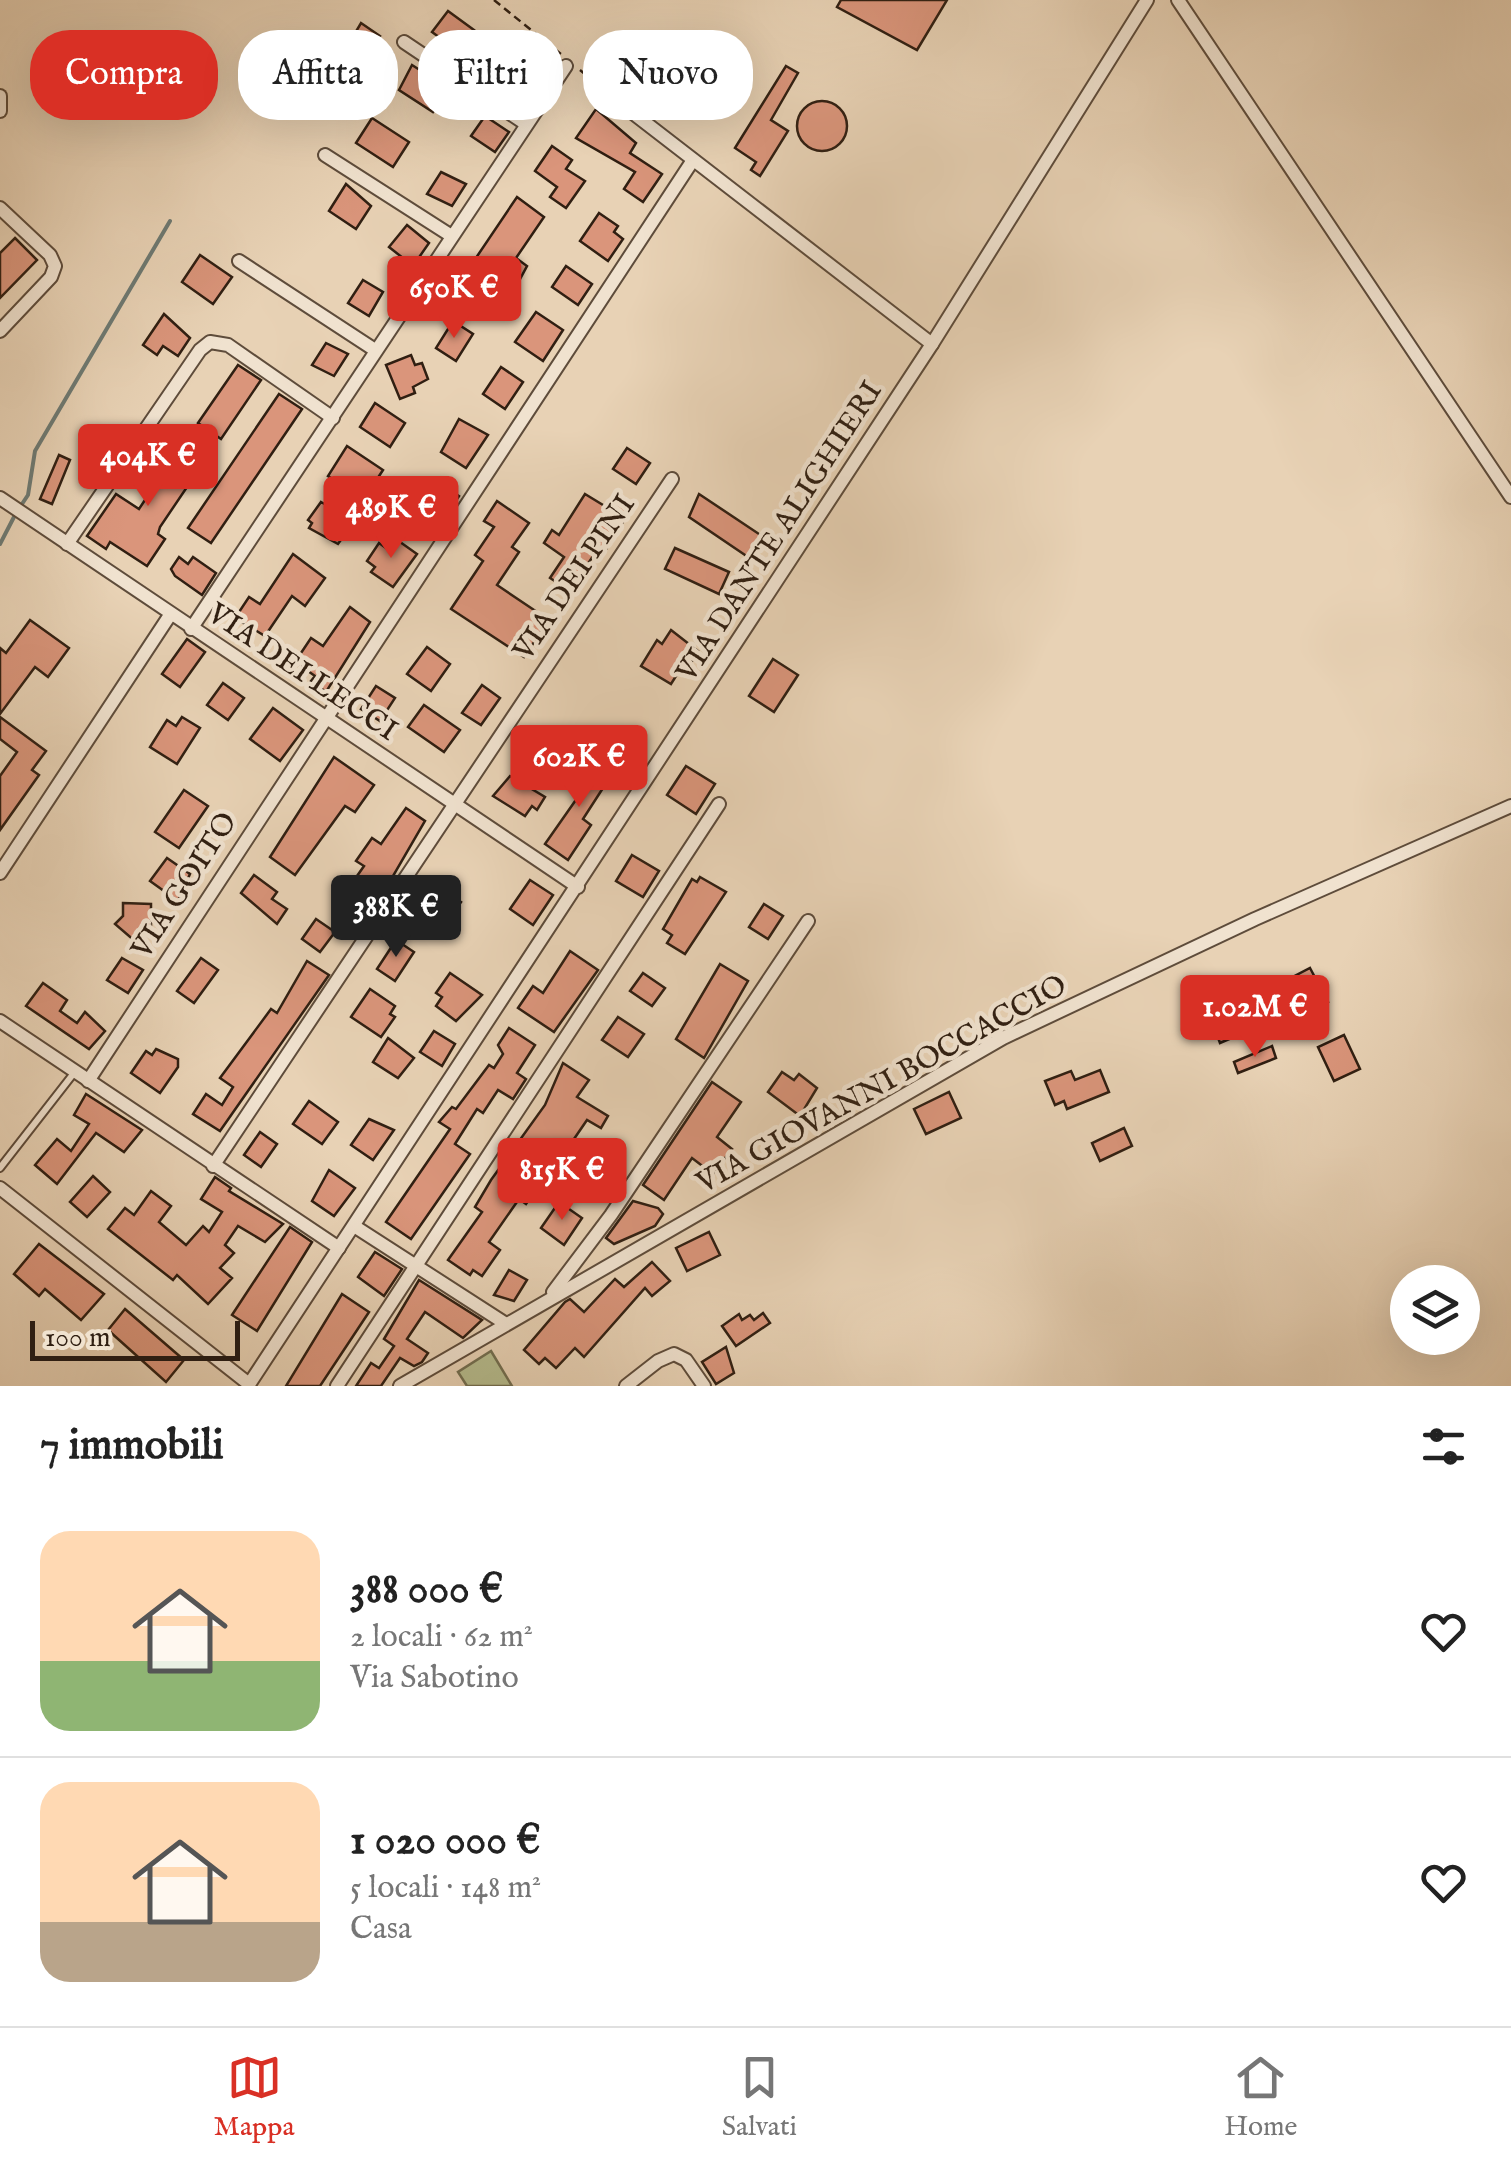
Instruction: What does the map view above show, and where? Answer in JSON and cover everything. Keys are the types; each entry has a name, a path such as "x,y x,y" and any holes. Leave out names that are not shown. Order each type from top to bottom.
{"street":[{"name":"VIA DANTE ALIGHIERI","path":"248,1385 932,344 1147,0"},
{"path":"1178,0 1511,496"},
{"path":"404,42 526,124"},
{"path":"191,629 566,66"},
{"path":"642,120 932,344"},
{"path":"325,154 450,235"},
{"name":"VIA GOITO","path":"88,1081 693,160"},
{"path":"0,208 48,252 55,266 51,277 0,330"},
{"path":"238,262 375,350"},
{"path":"67,544 200,350 210,342 228,345 333,418"},
{"name":"VIA DEI PINI","path":"213,1166 672,479"},
{"name":"VIA DEI LECCI","path":"0,498 578,887"},
{"path":"0,873 170,615"},
{"path":"337,1386 719,804"},
{"name":"VIA GIOVANNI BOCCACCIO","path":"400,1386 1020,1029 1511,806"},
{"path":"549,1298 611,1215 808,921"},
{"path":"0,1021 339,1248"},
{"path":"0,1188 248,1385"},
{"path":"354,1226 506,1324"},
{"path":"626,1386 658,1360 674,1354 686,1360 704,1386"}],"lane":[{"path":"0,1168 75,1072"}],"green space":[{"path":"491,1351 512,1386 467,1386 458,1372"}],"building":[{"path":"841,0 947,0 917,50 837,7"},
{"path":"448,11 474,30 434,30"},
{"path":"412,65 418,69 418,102 399,90"},
{"path":"786,66 798,73 771,120 788,131 760,176 751,170 756,162 735,148"},
{"path":"812,102 832,102 846,116 846,136 832,150 812,150 798,136 798,116"},
{"path":"371,120 409,142 393,167 356,143"},
{"path":"482,120 491,120 509,132 495,152 471,136"},
{"path":"588,120 609,120 636,143 630,153 662,174 643,202 624,189 635,172 576,138"},
{"path":"552,146 572,160 566,169 585,181 566,208 550,197 557,187 535,171"},
{"path":"441,172 466,184 452,206 427,194"},
{"path":"346,184 371,206 356,229 329,211"},
{"path":"517,197 544,217 516,258 527,266 520,279 507,298 499,292 484,314 453,292"},
{"path":"599,213 618,226 614,232 623,239 608,261 580,241"},
{"path":"407,225 429,243 413,266 389,247"},
{"path":"15,238 37,260 0,298 0,253"},
{"path":"200,255 232,277 213,304 182,282"},
{"path":"566,266 592,284 578,305 552,287"},
{"path":"363,280 383,292 369,316 348,303"},
{"path":"536,312 563,330 543,361 515,342"},
{"path":"164,314 190,338 178,356 163,346 157,355 143,345"},
{"path":"453,321 473,334 456,361 436,348"},
{"path":"326,343 348,354 334,376 312,365"},
{"path":"411,355 415,365 422,363 428,379 413,387 415,393 400,399 386,365"},
{"path":"238,365 261,380 221,439 198,423"},
{"path":"501,367 523,382 505,409 483,394"},
{"path":"279,394 302,409 211,543 188,528"},
{"path":"375,403 405,423 390,447 360,427"},
{"path":"459,419 488,435 466,468 441,452"},
{"path":"185,440 208,456 160,527 158,534 165,539 147,566 110,542 106,549 87,536 116,494 139,509"},
{"path":"347,446 383,470 364,499 328,476"},
{"path":"627,448 650,463 636,484 613,469"},
{"path":"59,455 70,460 52,504 40,499"},
{"path":"434,479 459,496 443,520 418,503"},
{"path":"585,494 608,508 614,498 631,509 605,551 599,547 570,591 550,578 564,557 544,543 552,530 559,535"},
{"path":"699,494 762,536 748,557 689,517"},
{"path":"497,501 529,523 512,547 519,552 497,585 549,620 524,657 451,609 483,561 475,555 494,527 484,521"},
{"path":"321,502 355,521 338,544 309,528 312,523 308,520"},
{"path":"393,537 417,554 393,587 371,572 375,567 367,561 379,543 386,548"},
{"path":"675,548 729,572 719,594 665,569"},
{"path":"293,554 325,578 305,606 292,596 265,636 235,618 249,597 260,604"},
{"path":"179,557 188,564 193,557 216,573 202,595 175,576 171,569"},
{"path":"350,607 370,622 326,692 311,681 315,676 295,662 311,638 323,646"},
{"path":"30,620 69,648 48,677 35,667 0,714 0,648 6,653"},
{"path":"671,630 698,651 691,663 686,660 671,684 641,666 657,640 662,644"},
{"path":"187,639 205,652 180,687 162,674"},
{"path":"427,647 450,664 431,691 407,674"},
{"path":"773,659 798,675 774,712 749,696"},
{"path":"223,683 244,698 228,720 207,705"},
{"path":"482,685 500,698 481,725 462,713"},
{"path":"376,686 395,698 380,721 361,709"},
{"path":"424,705 460,730 444,752 408,727"},
{"path":"273,708 303,730 280,761 250,739"},
{"path":"0,717 46,751 32,770 39,775 0,830 0,776 17,752 0,739"},
{"path":"182,717 200,728 177,764 150,747 167,720 176,726"},
{"path":"334,757 374,785 355,812 345,806 295,875 270,857"},
{"path":"589,759 612,774 583,819 591,825 568,860 545,844 580,794 571,788"},
{"path":"686,766 715,784 696,814 667,795"},
{"path":"510,776 545,797 537,810 532,806 525,816 493,796"},
{"path":"184,790 208,806 179,848 155,832"},
{"path":"406,808 425,821 389,883 381,878 353,918 336,906 364,866 356,861 372,838 381,844"},
{"path":"632,855 659,871 643,897 616,881"},
{"path":"167,858 190,874 178,901 150,881"},
{"path":"254,875 277,892 272,899 287,909 277,924 241,893"},
{"path":"700,877 726,892 685,954 667,943 672,935 663,929 692,879 697,882"},
{"path":"530,880 553,895 533,925 510,909"},
{"path":"439,887 461,902 436,938 414,923"},
{"path":"123,903 151,904 151,926 136,942 115,924 123,916"},
{"path":"764,904 783,916 768,939 749,927"},
{"path":"316,919 335,932 320,952 302,939"},
{"path":"396,940 414,952 395,981 377,969"},
{"path":"570,951 598,970 554,1032 518,1008 533,986 543,993"},
{"path":"122,958 143,970 128,993 107,980"},
{"path":"201,958 218,970 194,1003 177,991"},
{"path":"307,961 329,975 220,1131 193,1114 206,1094 222,1105 233,1087 220,1078 271,1009 277,1013"},
{"path":"720,964 748,981 704,1058 676,1039"},
{"path":"1310,968 1328,1002 1303,1015 1285,981"},
{"path":"450,973 482,995 456,1021 436,1006 442,997 436,993"},
{"path":"643,973 665,988 652,1006 630,991"},
{"path":"43,983 67,1000 60,1011 77,1023 85,1012 105,1031 89,1049 26,1006"},
{"path":"370,989 395,1006 390,1014 395,1017 381,1037 351,1017"},
{"path":"1219,995 1221,1001 1229,998 1241,1034 1220,1043 1216,1032 1209,1034 1197,1004"},
{"path":"618,1017 644,1034 628,1057 602,1040"},
{"path":"509,1028 535,1045 517,1073 526,1079 513,1099 498,1090 483,1113 477,1109 455,1144 470,1154 411,1239 386,1222 450,1129 439,1122 452,1107 456,1109 489,1065 494,1068 503,1054 498,1045"},
{"path":"434,1031 455,1044 442,1066 420,1052"},
{"path":"1344,1035 1360,1069 1334,1081 1318,1047"},
{"path":"388,1038 414,1058 398,1078 373,1062"},
{"path":"1272,1046 1276,1058 1238,1073 1234,1062"},
{"path":"156,1049 178,1059 178,1067 160,1093 131,1073 146,1051 152,1055"},
{"path":"563,1063 589,1080 577,1097 608,1116 601,1128 587,1120 574,1139 608,1161 595,1181 571,1166 578,1155 558,1141 527,1180 538,1187 526,1204 519,1199 489,1242 500,1250 482,1276 473,1270 470,1275 448,1260 482,1212 475,1207 491,1180 545,1105"},
{"path":"1100,1070 1109,1092 1067,1109 1064,1101 1055,1105 1045,1081 1071,1071 1075,1080"},
{"path":"782,1072 794,1080 799,1074 817,1088 800,1116 768,1092"},
{"path":"712,1082 741,1102 717,1137 732,1149 713,1174 692,1158 664,1200 643,1185"},
{"path":"949,1092 961,1118 926,1134 914,1109"},
{"path":"86,1094 142,1130 124,1152 96,1133 57,1184 35,1165 57,1139 71,1151 89,1124 74,1115"},
{"path":"309,1101 338,1122 322,1144 293,1124"},
{"path":"369,1119 394,1130 373,1160 351,1145"},
{"path":"1124,1128 1132,1146 1100,1161 1092,1143"},
{"path":"260,1132 277,1144 261,1167 244,1155"},
{"path":"329,1170 355,1188 334,1216 312,1201"},
{"path":"93,1176 110,1192 87,1217 70,1202"},
{"path":"215,1177 231,1188 229,1191 283,1224 265,1242 238,1226 225,1245 234,1253 220,1268 232,1278 208,1304 177,1275 173,1280 108,1229 125,1208 134,1215 151,1191 171,1206 159,1222 186,1245 203,1226 209,1232 222,1212 201,1199"},
{"path":"633,1201 658,1208 663,1214 655,1226 614,1244 606,1238"},
{"path":"559,1202 582,1218 564,1245 541,1228"},
{"path":"290,1227 312,1242 257,1331 232,1315"},
{"path":"709,1232 720,1255 687,1271 676,1248"},
{"path":"39,1244 104,1294 81,1320 45,1289 39,1296 14,1274"},
{"path":"375,1252 402,1269 384,1296 358,1277"},
{"path":"652,1262 670,1281 652,1296 645,1288 584,1357 575,1348 556,1368 545,1358 539,1364 524,1350 565,1302 570,1299 584,1312 615,1279 624,1287"},
{"path":"509,1270 527,1280 514,1301 494,1295"},
{"path":"419,1280 482,1320 463,1338 425,1312 407,1339 428,1353 422,1362 414,1366 400,1358 381,1386 356,1386 371,1363 379,1368 394,1346 384,1339"},
{"path":"342,1294 369,1312 320,1386 286,1386"},
{"path":"125,1309 184,1360 166,1382 108,1330"},
{"path":"763,1313 770,1323 736,1346 722,1326 739,1314 742,1320 750,1315 754,1320"},
{"path":"726,1347 734,1373 716,1384 702,1362"}],"waterway":[{"path":"20,507 28,495 35,451 170,221"},
{"path":"0,544 15,515"}]}
